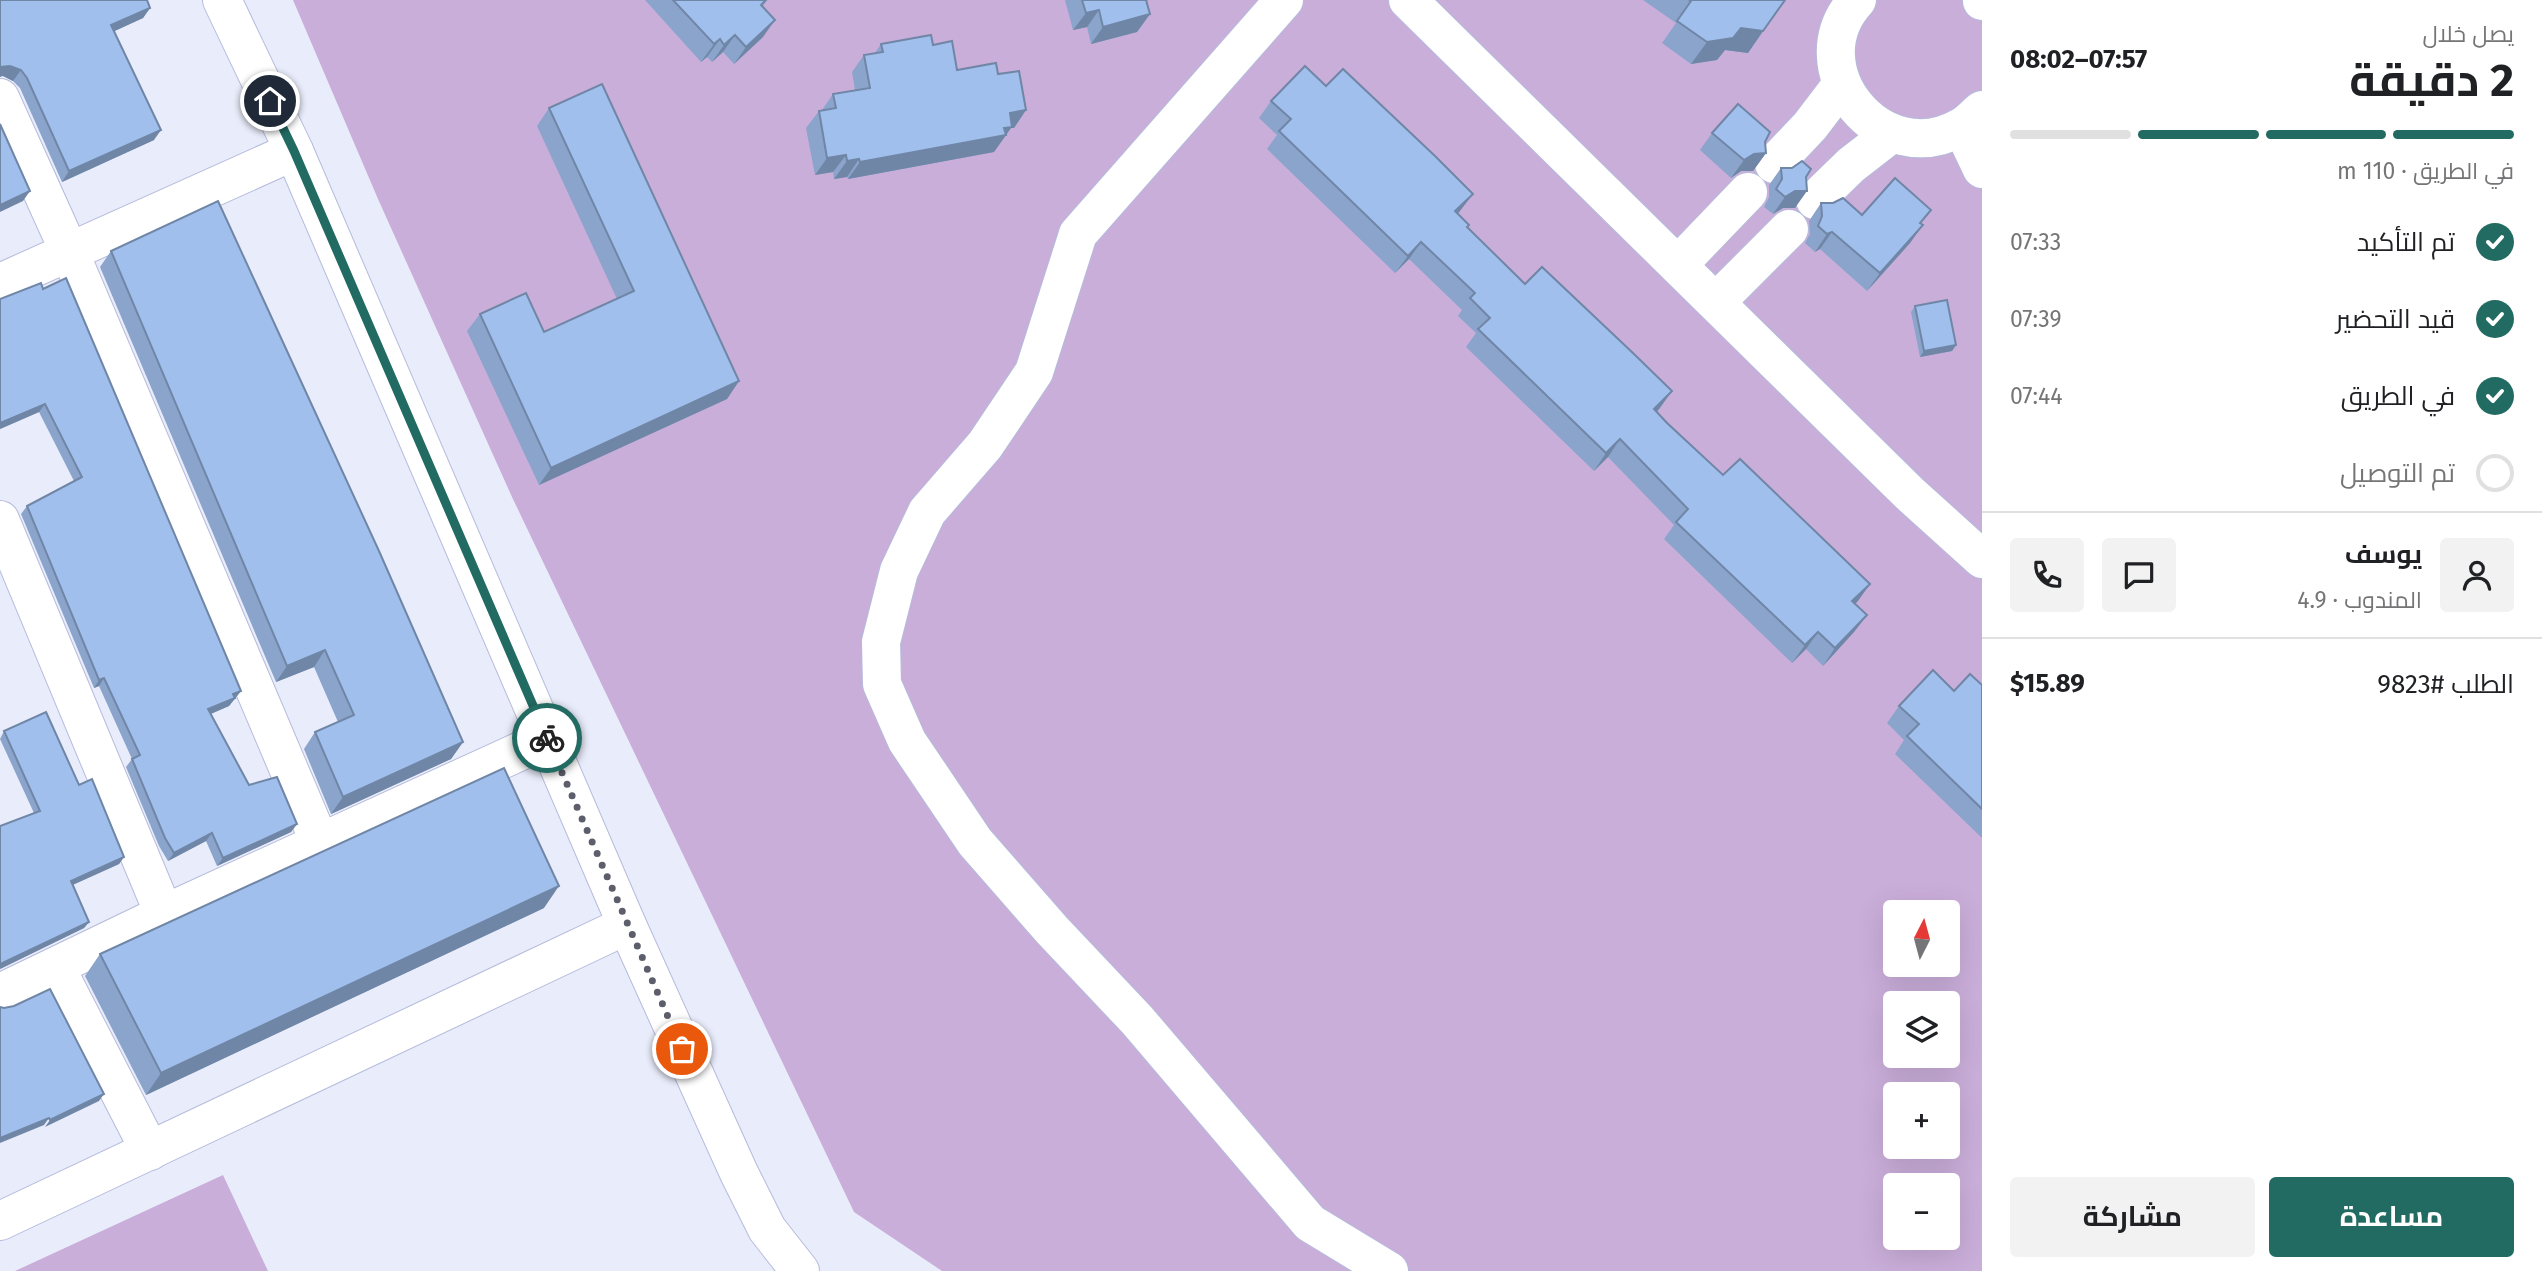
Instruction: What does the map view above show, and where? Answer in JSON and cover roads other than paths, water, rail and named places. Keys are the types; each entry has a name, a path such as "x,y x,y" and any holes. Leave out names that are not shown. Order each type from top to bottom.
{"street":[{"path":"222,0 294,151 626,925 739,1173 767,1228 800,1271"},
{"path":"1284,0 1078,234 1034,372 985,445 927,512 899,570 881,642 882,684 907,741 983,852 1137,1020 1310,1223 1389,1271"},
{"path":"1408,0 1909,493 1982,559"},
{"path":"1857,0 1849,9 1838,35 1836,63 1842,84 1861,114 1891,134 1910,138 1937,137 1972,119 1982,169"},
{"path":"1774,164 1810,126 1842,84"},
{"path":"0,98 69,251 320,843"},
{"path":"1815,200 1851,165 1891,134"},
{"path":"0,283 294,151"},
{"path":"1678,265 1748,192"},
{"path":"1716,302 1789,229"},
{"path":"0,520 164,914"},
{"path":"0,993 164,914 547,739"},
{"path":"0,1221 626,925"},
{"path":"55,968 150,1152"}]}
